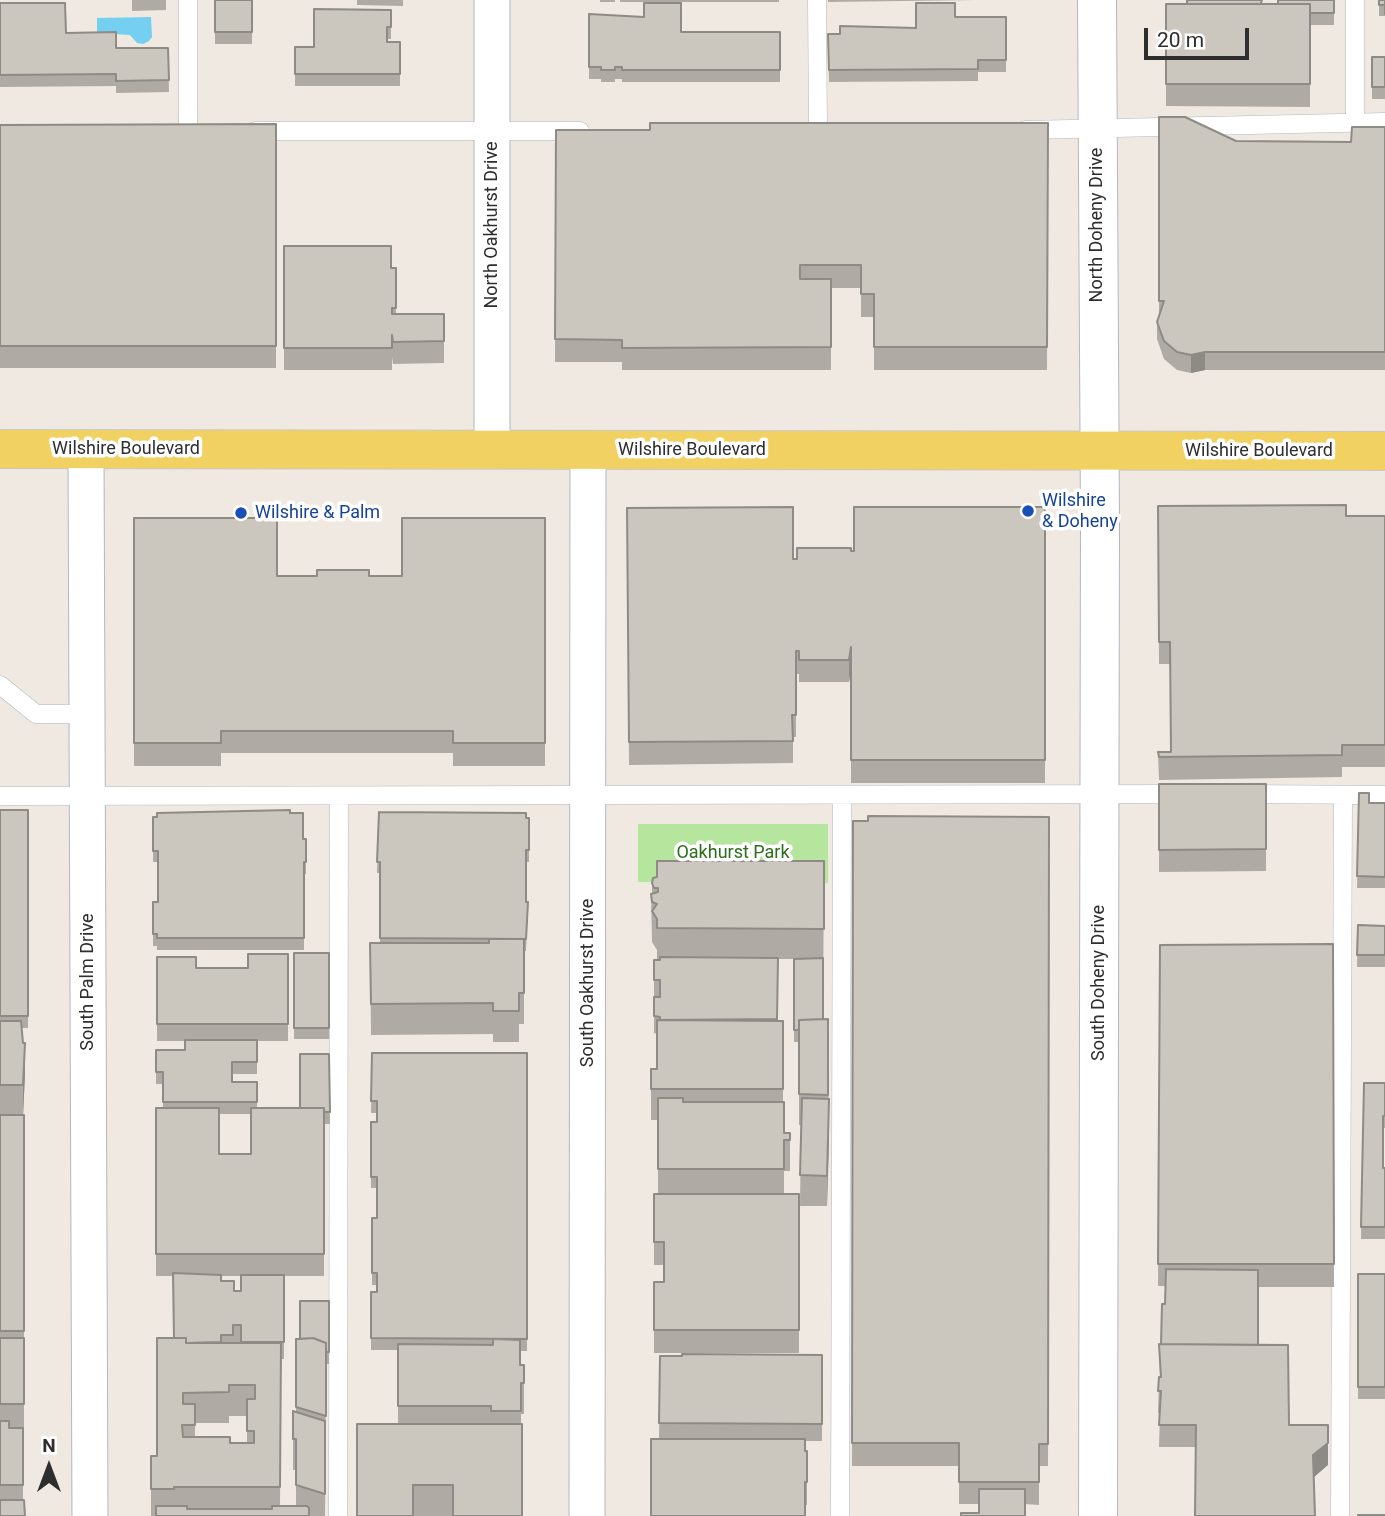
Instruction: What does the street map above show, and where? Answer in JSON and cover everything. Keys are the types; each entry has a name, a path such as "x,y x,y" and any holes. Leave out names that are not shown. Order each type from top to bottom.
{"main road":[{"name":"Wilshire Boulevard","path":"0,449 1385,451"}],"street":[{"name":"North Oakhurst Drive","path":"492,0 492,450"},
{"name":"North Doheny Drive","path":"1097,0 1099,451"},
{"name":"South Palm Drive","path":"86,449 90,1516"},
{"name":"South Oakhurst Drive","path":"587,1516 588,450"},
{"name":"South Doheny Drive","path":"1098,1516 1099,451"}],"lane":[{"path":"188,0 188,132"},
{"path":"817,0 818,130"},
{"path":"1355,0 1356,122"},
{"path":"1011,130 1385,122"},
{"path":"243,131 595,131"},
{"path":"0,685 36,714 87,714"},
{"path":"0,796 1385,794"},
{"path":"840,1516 842,795"},
{"path":"1340,1516 1343,795"},
{"path":"338,1516 339,796"}],"green space":[{"name":"Oakhurst Park","path":"638,824 828,824 828,883 638,882"}],"water":[{"path":"151,17 152,37 143,44 137,43 130,35 97,33 97,18"}],"building":[{"path":"215,0 252,0 252,32 215,32"},
{"path":"1187,0 1262,0 1260,4 1187,4"},
{"path":"1278,0 1334,0 1334,13 1310,13 1310,4 1278,4"},
{"path":"0,3 65,3 66,33 116,32 116,48 168,48 169,80 116,81 116,74 0,75"},
{"path":"644,3 681,3 681,32 780,32 780,70 622,70 622,67 615,67 615,70 601,70 601,67 589,67 589,14 644,17"},
{"path":"916,3 955,3 955,17 1006,17 1006,60 978,60 978,69 829,70 828,34 840,34 840,26 916,28"},
{"path":"1166,4 1310,4 1310,84 1166,84"},
{"path":"314,9 391,10 391,27 387,27 387,42 400,42 400,74 295,74 295,47 314,47"},
{"path":"1372,57 1385,57 1385,87 1372,87"},
{"path":"1159,117 1185,117 1236,141 1351,142 1352,127 1385,127 1385,352 1205,352 1191,355 1177,352 1164,341 1157,322 1164,301 1159,301"},
{"path":"650,123 1048,123 1047,347 874,347 874,294 861,294 861,265 800,265 800,279 831,279 831,347 622,348 622,340 555,339 556,130 650,130"},
{"path":"276,124 276,346 0,346 0,125"},
{"path":"284,246 391,246 391,268 396,268 396,308 392,308 392,314 444,314 444,341 393,342 392,335 392,348 284,348"},
{"path":"1346,505 1346,516 1385,516 1385,745 1342,745 1342,755 1159,757 1158,752 1171,752 1170,642 1159,642 1158,506"},
{"path":"793,507 793,559 797,559 797,548 851,548 851,551 854,551 854,507 1045,507 1045,760 851,760 851,647 849,660 799,660 799,651 796,651 796,715 792,715 793,741 629,742 627,508"},
{"path":"134,518 277,518 277,576 317,576 317,570 369,570 369,576 402,576 402,518 545,518 545,743 453,743 453,731 221,731 221,743 134,743"},
{"path":"1159,784 1266,784 1266,849 1159,850"},
{"path":"1359,793 1369,793 1369,803 1385,803 1385,877 1357,876"},
{"path":"0,810 28,810 28,1016 0,1016"},
{"path":"290,810 290,813 303,813 303,839 306,839 304,938 157,938 157,934 153,934 153,902 158,902 158,851 153,851 153,817 157,817 157,813"},
{"path":"379,812 526,813 526,818 529,818 529,850 526,850 526,939 380,938 380,862 377,862"},
{"path":"868,816 1049,817 1048,1444 1039,1444 1039,1482 959,1482 959,1443 852,1443 853,821 868,821"},
{"path":"657,861 824,861 824,929 657,928 657,919 652,911 657,904 652,902 651,894 658,892 658,888 654,888 652,883 653,878 657,877"},
{"path":"1358,925 1385,926 1385,955 1357,955"},
{"path":"489,939 524,939 524,993 519,993 519,1011 493,1011 493,1003 371,1004 370,943 489,943"},
{"path":"1333,944 1334,1264 1158,1264 1160,945"},
{"path":"294,953 329,953 329,1028 294,1028"},
{"path":"248,954 288,954 288,1024 157,1024 157,957 196,957 196,968 248,968"},
{"path":"660,957 778,958 777,1019 660,1020 660,1017 654,1016 654,997 660,997 660,980 654,980 654,960 660,960"},
{"path":"823,958 823,1019 799,1020 799,1030 794,1030 794,959"},
{"path":"828,1019 828,1095 799,1094 799,1020"},
{"path":"657,1020 783,1021 783,1089 651,1089 651,1069 657,1069"},
{"path":"0,1021 21,1021 25,1043 23,1085 0,1085"},
{"path":"185,1040 257,1040 257,1062 232,1062 232,1082 257,1082 257,1102 163,1102 163,1072 156,1072 156,1050 185,1050"},
{"path":"372,1053 527,1053 527,1339 371,1338 371,1292 377,1292 377,1273 372,1273 372,1218 377,1218 377,1177 371,1177 371,1122 377,1122 377,1101 371,1101"},
{"path":"300,1054 329,1054 330,1112 324,1112 324,1108 300,1108"},
{"path":"1364,1083 1385,1083 1385,1227 1361,1227"},
{"path":"658,1098 683,1098 683,1102 784,1102 784,1133 790,1133 790,1140 784,1140 784,1169 658,1169"},
{"path":"802,1098 829,1099 827,1176 800,1175"},
{"path":"156,1108 219,1108 219,1154 251,1154 251,1108 324,1108 324,1254 156,1254"},
{"path":"0,1115 24,1115 24,1331 0,1331"},
{"path":"654,1194 799,1194 799,1330 654,1330 654,1282 664,1282 664,1242 654,1242"},
{"path":"1166,1269 1258,1270 1258,1345 1161,1344"},
{"path":"173,1273 221,1275 221,1281 234,1281 234,1291 241,1291 241,1275 284,1275 284,1342 241,1342 241,1325 233,1325 233,1335 221,1335 221,1342 186,1343 186,1338 174,1338"},
{"path":"1358,1274 1385,1274 1385,1387 1358,1387"},
{"path":"300,1301 329,1301 329,1352 326,1352 326,1343 313,1338 300,1339"},
{"path":"0,1338 24,1338 24,1404 0,1404"},
{"path":"157,1338 186,1338 186,1343 281,1343 280,1487 151,1489 151,1456 157,1456","holes":["229,1385 255,1385 255,1399 247,1399 247,1431 254,1431 254,1443 230,1443 230,1437 183,1437 182,1425 195,1425 195,1404 183,1404 183,1393 229,1392"]},
{"path":"313,1338 326,1343 326,1416 296,1407 296,1339"},
{"path":"493,1339 520,1340 520,1365 524,1365 521,1411 491,1411 491,1406 398,1406 398,1344 493,1345"},
{"path":"1159,1344 1288,1345 1289,1425 1328,1425 1328,1443 1313,1455 1315,1516 1195,1516 1196,1425 1159,1425"},
{"path":"822,1355 822,1424 659,1423 660,1356"},
{"path":"293,1411 325,1421 325,1494 296,1485"},
{"path":"0,1421 9,1421 9,1428 23,1428 23,1485 0,1485"},
{"path":"357,1424 522,1424 522,1516 453,1516 453,1485 413,1485 413,1516 357,1516"},
{"path":"651,1439 805,1439 805,1516 651,1516"},
{"path":"979,1489 1025,1489 1025,1516 961,1516 961,1513 979,1513"},
{"path":"0,1500 24,1500 25,1516 0,1516"},
{"path":"156,1506 187,1506 187,1509 272,1509 272,1506 307,1506 309,1516 156,1516"}],"place":[{"name":"Wilshire & Doheny","path":"1028,511"},
{"name":"Wilshire & Palm","path":"241,513"}]}
